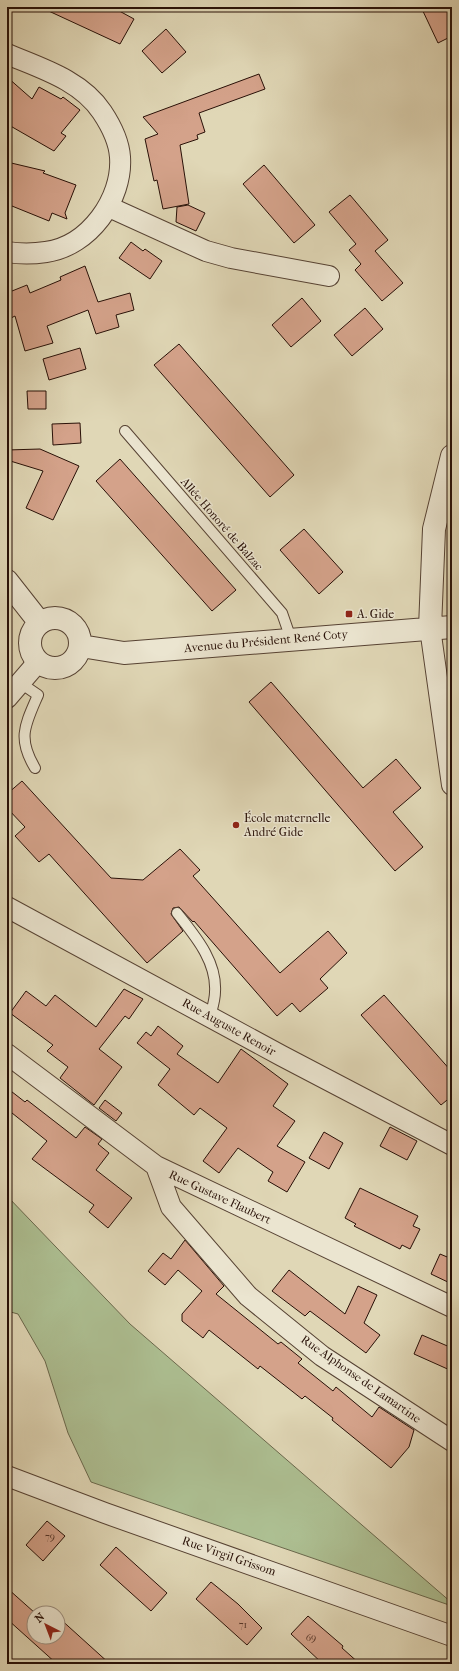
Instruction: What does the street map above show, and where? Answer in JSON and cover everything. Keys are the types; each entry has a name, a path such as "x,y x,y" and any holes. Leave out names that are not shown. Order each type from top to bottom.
{"street":[{"path":"7,54 66,80 83,92 101,111 113,133 120,156 118,180 109,207 92,228 70,244 47,252 19,254 7,252"},
{"path":"109,207 206,251 231,258 329,276"},
{"path":"452,456 434,529 430,628 452,785"},
{"path":"7,581 40,623"},
{"path":"54,618 68,621 78,632 81,646 75,659 64,667 50,668 38,662 30,649 31,635 40,623 54,618"},
{"name":"Avenue du Président René Coty","path":"81,646 124,653 452,627"},
{"path":"7,698 38,662"},
{"name":"Rue Auguste Renoir","path":"7,907 210,1017 452,1145"},
{"name":"Rue Gustave Flaubert","path":"7,1054 156,1166 452,1307"},
{"name":"Rue Alphonse de Lamartine","path":"156,1166 171,1207 248,1296 322,1356 452,1441"},
{"name":"Rue Virgil Grissom","path":"7,1476 452,1636"}],"lane":[{"name":"Allée Honoré de Balzac","path":"125,431 282,613 291,639"},
{"path":"20,682 38,695 28,718 24,735 27,754 35,768"},
{"path":"176,913 200,944 214,975 215,993 210,1017"}],"green space":[{"path":"7,1196 130,1324 452,1603 452,1606 91,1482 68,1433 45,1361 18,1314 7,1311"}],"building":[{"path":"40,7 112,7 134,19 120,44"},
{"path":"421,7 452,7 452,36 438,43"},
{"path":"166,29 186,52 162,73 142,51"},
{"path":"259,74 265,89 199,113 205,132 197,135 198,139 180,145 189,204 163,209 157,180 154,181 145,139 158,134 143,117"},
{"path":"7,77 32,99 39,87 61,99 63,97 80,110 61,133 66,136 54,151 7,124"},
{"path":"7,162 45,171 43,173 76,185 65,213 67,219 52,213 49,221 7,204"},
{"path":"264,165 315,225 294,243 243,184"},
{"path":"350,195 388,240 375,251 403,283 382,301 355,270 361,264 349,250 356,244 329,212"},
{"path":"188,205 205,213 196,231 176,222 177,207"},
{"path":"131,242 143,251 145,249 162,261 150,279 119,258"},
{"path":"85,266 98,302 130,293 134,310 116,315 119,327 96,334 88,310 47,326 53,343 25,351 15,316 7,320 7,293 27,285 30,293 61,280 60,277"},
{"path":"302,298 321,321 291,347 272,325"},
{"path":"365,308 383,329 352,356 334,335"},
{"path":"179,344 294,475 270,497 154,365"},
{"path":"80,348 86,369 49,380 43,359"},
{"path":"27,391 46,391 46,409 28,409"},
{"path":"80,423 81,443 53,445 52,424"},
{"path":"40,449 79,466 53,520 26,508 43,471 7,460 7,450"},
{"path":"120,459 236,590 212,611 96,481"},
{"path":"304,529 343,572 319,594 280,550"},
{"path":"271,682 363,788 396,759 421,788 393,812 423,847 395,871 249,702"},
{"path":"22,781 111,878 143,880 180,849 200,870 193,876 280,973 328,931 347,953 320,979 328,988 300,1012 292,1003 277,1016 194,921 193,922 179,907 173,908 171,914 183,931 147,963 49,854 39,862 15,836 25,827 7,808 7,794"},
{"path":"124,989 143,999 129,1019 125,1016 99,1049 122,1067 94,1105 60,1078 68,1067 47,1051 53,1045 10,1013 26,991 46,1006 55,995 96,1027"},
{"path":"384,995 452,1072 452,1096 441,1105 361,1015"},
{"path":"158,1026 183,1046 177,1054 218,1083 241,1049 288,1084 273,1106 295,1121 277,1146 305,1162 287,1192 268,1181 273,1172 238,1148 219,1173 203,1161 227,1128 200,1108 194,1115 158,1085 170,1069 137,1043 146,1032 151,1036"},
{"path":"7,1088 25,1102 27,1100 76,1138 85,1127 102,1139 98,1144 109,1153 96,1170 132,1198 108,1228 89,1212 94,1205 32,1159 47,1141 7,1109"},
{"path":"105,1100 122,1113 116,1121 99,1108"},
{"path":"390,1127 417,1141 407,1160 380,1146"},
{"path":"324,1132 343,1143 329,1169 309,1158"},
{"path":"360,1188 418,1216 413,1226 420,1229 410,1249 402,1245 400,1249 354,1226 356,1224 345,1218"},
{"path":"185,1240 224,1286 216,1294 278,1344 281,1342 302,1359 298,1363 333,1391 336,1387 372,1417 379,1407 414,1430 409,1447 391,1468 305,1396 302,1399 260,1366 258,1369 209,1330 203,1338 182,1321 182,1314 202,1291 178,1270 165,1285 148,1271 163,1253 171,1259"},
{"path":"440,1254 452,1259 452,1284 431,1274"},
{"path":"289,1270 345,1314 358,1286 377,1295 364,1323 380,1335 366,1353 310,1311 305,1316 272,1291"},
{"path":"422,1335 452,1348 452,1371 414,1354"},
{"path":"47,1521 65,1536 43,1561 26,1545"},
{"path":"116,1547 167,1593 151,1611 100,1565"},
{"path":"211,1582 238,1604 262,1628 247,1645 196,1599"},
{"path":"7,1588 26,1605 26,1636 7,1619"},
{"path":"308,1616 343,1646 342,1648 360,1664 323,1664 291,1634"},
{"path":"66,1624 110,1664 57,1664 36,1645 66,1645"}],"place":[{"name":"A. Gide","path":"349,614"},
{"name":"École maternelle André Gide","path":"236,825"}]}
